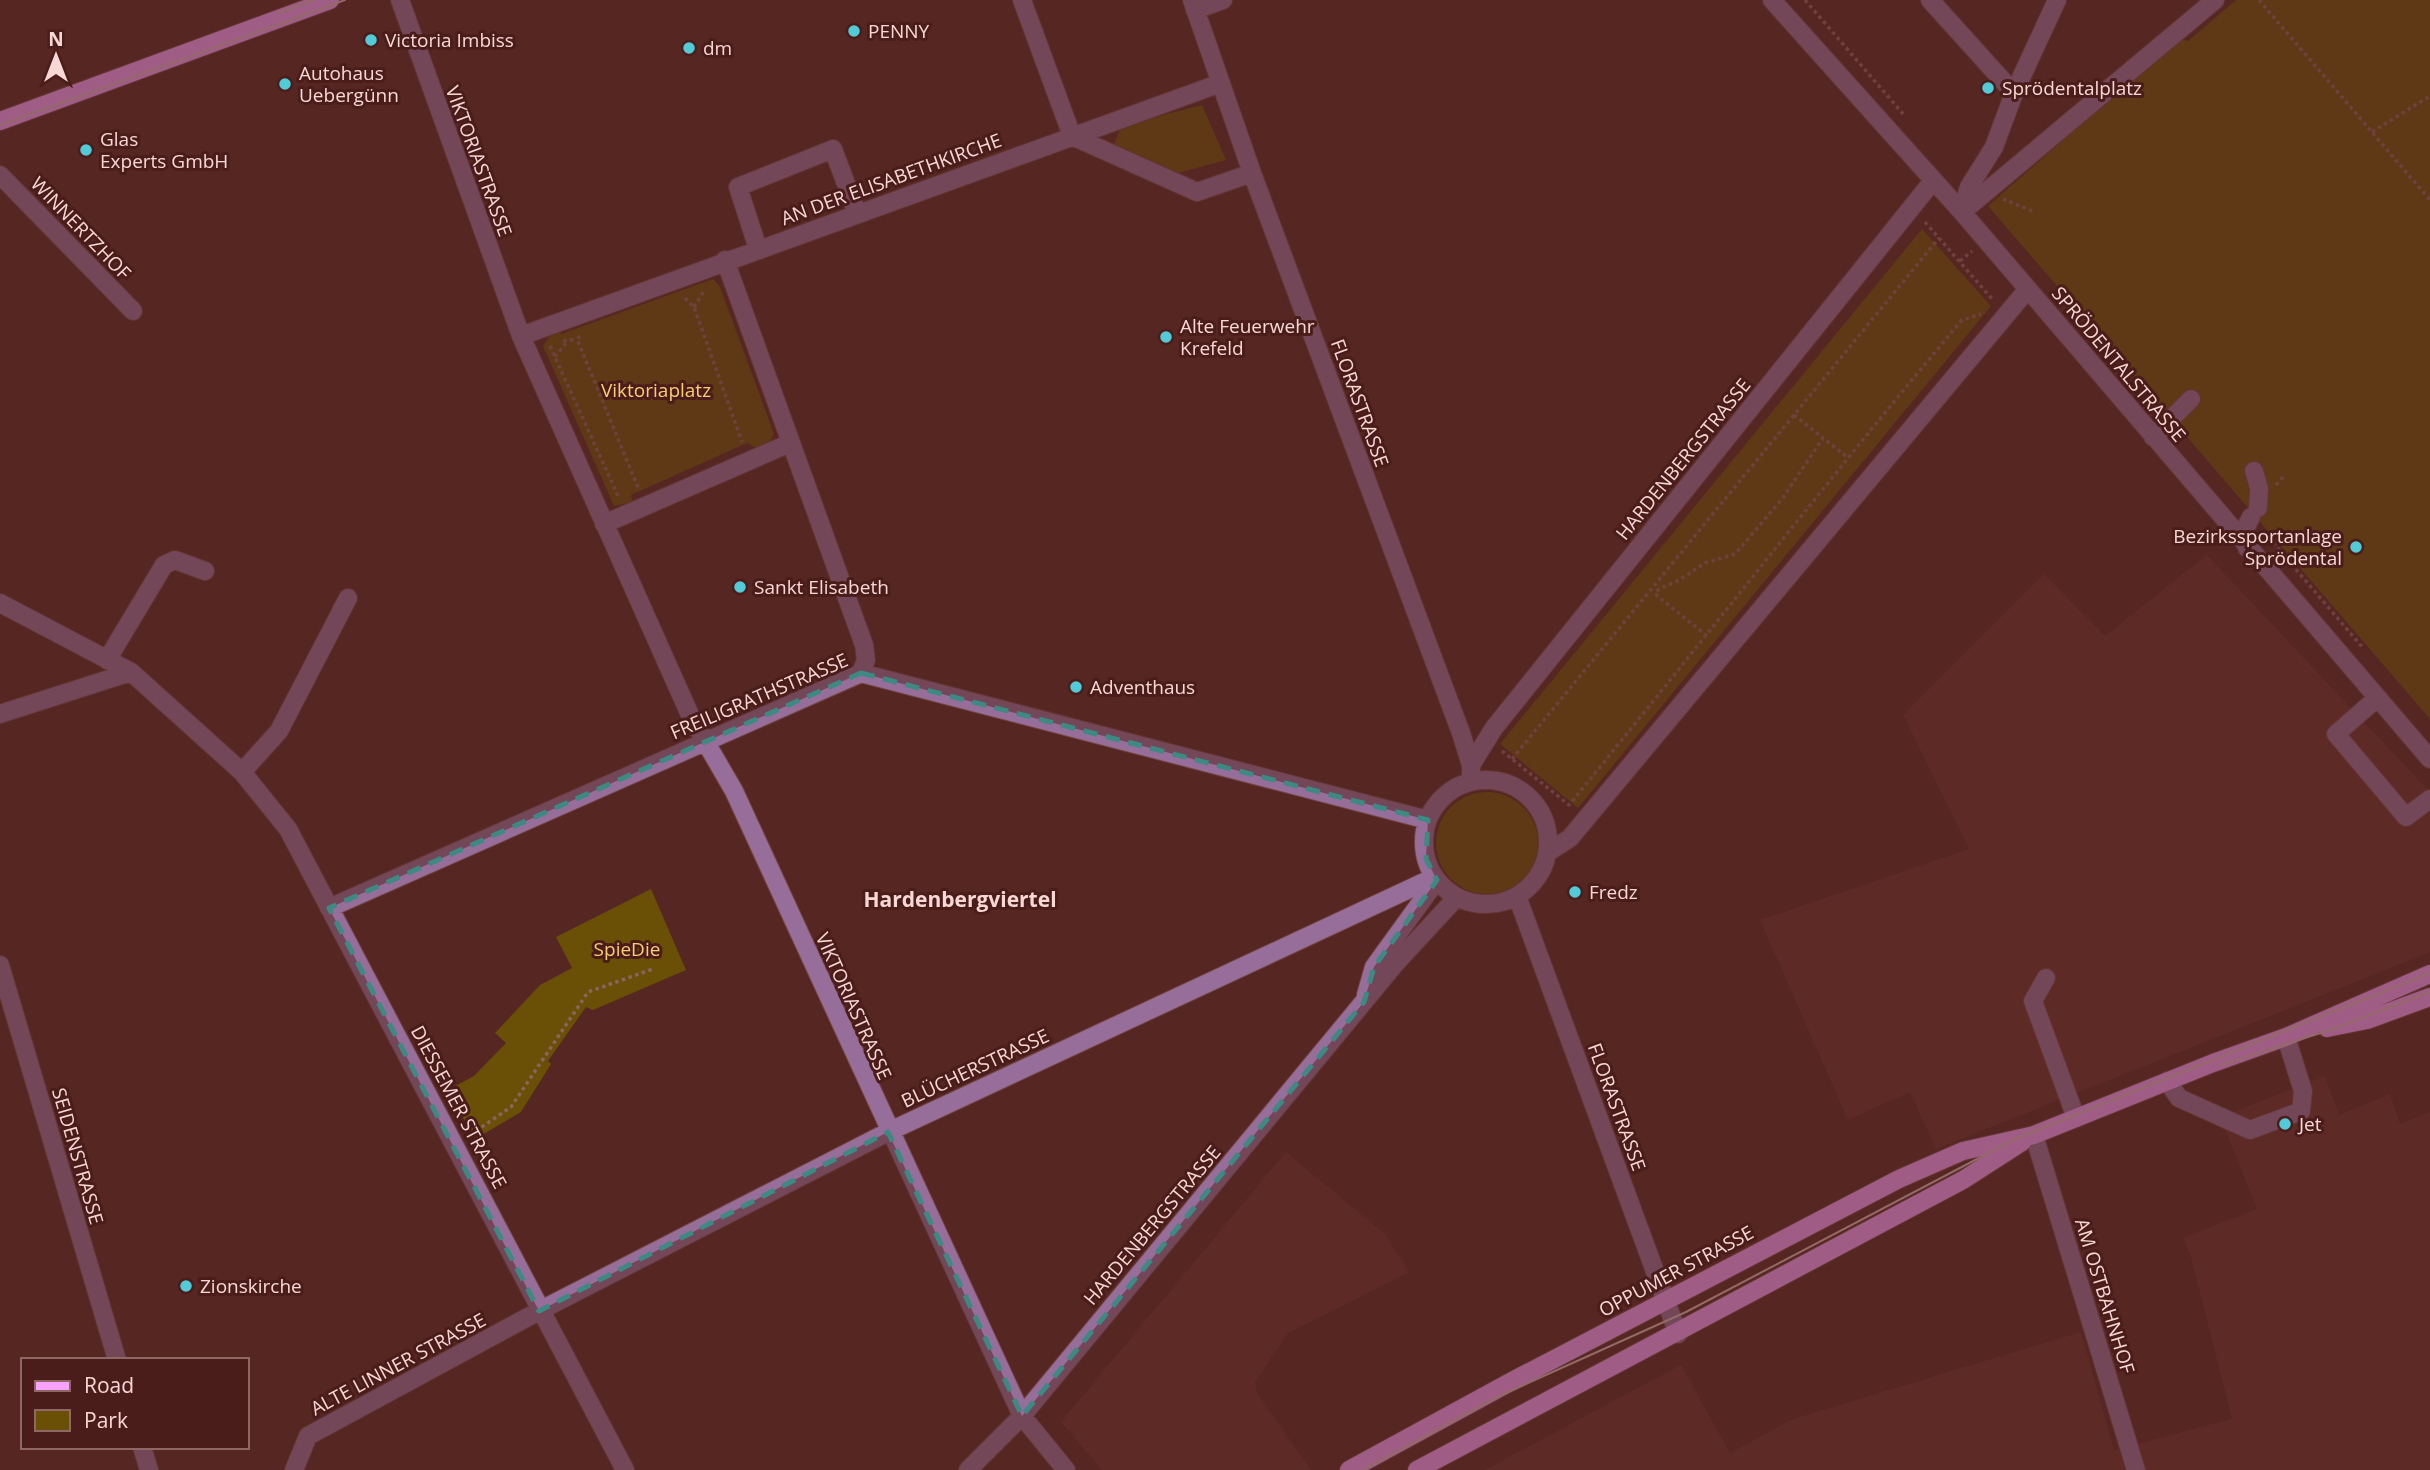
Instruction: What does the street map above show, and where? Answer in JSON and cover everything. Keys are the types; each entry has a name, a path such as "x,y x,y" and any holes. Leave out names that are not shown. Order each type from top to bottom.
{"main road":[{"path":"0,121 330,0"},
{"name":"OPPUMER STRASSE","path":"1349,1470 1899,1179 1963,1151 2034,1135 2167,1081 2286,1037 2430,974"},
{"name":"OPPUMER STRASSE","path":"2286,1037 2367,1020 2430,997"},
{"name":"OPPUMER STRASSE","path":"1417,1470 1678,1334 1963,1180 2034,1135"}],"street":[{"name":"VIKTORIASTRASSE","path":"400,0 521,336"},
{"path":"1022,0 1077,134 1197,191 1252,173"},
{"path":"1033,0 1077,134"},
{"path":"1193,5 1223,0"},
{"name":"SPRÖDENTALSTRASSE","path":"1772,0 1932,182 1962,212 2375,699 2430,759"},
{"path":"1930,0 2014,93"},
{"path":"1962,212 1969,187 1994,147 2014,93 2057,0"},
{"path":"1962,212 2215,0"},
{"name":"FLORASTRASSE","path":"1193,5 1471,773"},
{"name":"AN DER ELISABETHKIRCHE","path":"725,260 1221,83"},
{"path":"758,249 738,187 832,149 857,214"},
{"name":"WINNERTZHOF","path":"0,175 133,311"},
{"name":"HARDENBERGSTRASSE","path":"1428,820 1438,803 1471,773 1487,738 1932,182"},
{"path":"706,742 690,715 521,336 725,260 864,645 866,660 861,673"},
{"path":"1547,853 1570,838 2027,290"},
{"path":"2153,437 2191,399"},
{"path":"604,524 790,443"},
{"path":"2247,548 2244,531 2254,513 2259,488 2255,471"},
{"path":"107,660 164,565 175,560 205,571"},
{"path":"242,772 279,731 348,598"},
{"name":"DIESSEMER STRASSE","path":"0,603 131,672 242,772 288,830 455,1142 539,1311 625,1470"},
{"path":"0,714 131,672"},
{"name":"FREILIGRATHSTRASSE","path":"329,908 861,673 1428,820"},
{"path":"2375,699 2336,734 2406,817 2430,799"},
{"name":"VIKTORIASTRASSE","path":"706,742 728,777 888,1132 1022,1416 1066,1470"},
{"path":"1428,820 1424,839 1426,859 1436,878 1457,897 1487,904 1517,896 1531,885 1541,870 1547,853 1547,833 1541,813 1529,797 1511,785 1471,773"},
{"name":"HARDENBERGSTRASSE","path":"1364,1002 1374,967 1436,878"},
{"name":"BLÜCHERSTRASSE","path":"539,1311 888,1132 1436,878"},
{"name":"FLORASTRASSE","path":"1517,896 1678,1334"},
{"name":"HARDENBERGSTRASSE","path":"968,1470 1022,1416 1364,1002 1457,897"},
{"name":"SEIDENSTRASSE","path":"0,965 116,1358"},
{"path":"2046,978 2033,1001 2076,1118"},
{"path":"2167,1081 2179,1098 2250,1130 2301,1111 2303,1091 2286,1037"},
{"name":"AM OSTBAHNHOF","path":"2034,1135 2136,1470"},
{"name":"ALTE LINNER STRASSE","path":"294,1470 308,1436 539,1311"},
{"path":"143,1449 149,1470"}],"path":[{"path":"1805,0 1911,124"},
{"path":"2259,0 2430,200"},
{"path":"2372,132 2430,96"},
{"path":"1983,195 1992,192 2035,212"},
{"path":"1912,207 1998,306"},
{"path":"1512,759 1940,238"},
{"path":"679,297 686,298 694,307 749,461"},
{"path":"1487,738 1569,805 1707,636 1729,603 1847,457 1962,320 1987,311"},
{"path":"542,328 626,514"},
{"path":"582,333 577,339 646,506"},
{"path":"555,357 566,343"},
{"path":"1794,415 1847,457"},
{"path":"1655,594 1698,566 1735,554 1782,499 1823,438"},
{"path":"1649,590 1707,636"},
{"path":"455,1142 511,1107 588,992 653,969"}],"highlighted area":[{"path":"861,673 1428,820 1426,859 1437,880 1374,967 1364,1002 1022,1416 888,1132 539,1311 329,908"}],"shaded area":[{"path":"2207,555 2430,792 2430,952 1936,1149 1910,1092 1848,1120 1760,920 1969,849 1903,715 2044,574 2105,636"},
{"path":"2325,1076 2339,1115 2390,1094 2400,1124 2430,1112 2430,1470 1485,1470 1681,1365 1730,1453 1793,1419 2081,1332 2114,1450 2232,1419 2191,1257 2183,1238 2257,1209 2220,1117"},
{"path":"1286,1152 1385,1234 1409,1272 1288,1333 1255,1382 1257,1393 1311,1470 1102,1470 1061,1422"}],"green space":[{"path":"2236,0 2430,0 2430,719 1988,206 2179,39 2188,41"},
{"path":"1202,105 1226,160 1178,173 1113,147 1121,126"},
{"path":"1922,229 1991,306 1578,808 1500,744"},
{"name":"Viktoriaplatz","path":"713,279 720,287 774,434 771,440 756,448 747,443 631,495 633,502 614,506 543,346 551,334 559,330 561,334"},
{"path":"1487,792 1506,796 1523,807 1534,824 1538,843 1534,862 1523,879 1506,890 1487,894 1468,890 1451,879 1440,862 1436,843 1440,824 1451,807 1468,796"},
{"name":"SpieDie","path":"651,889 686,970 593,1010 586,1007 548,1061 551,1064 521,1112 475,1139 448,1090 474,1076 506,1043 495,1033 540,985 572,968 556,937"}],"tram line":[{"path":"279,13 314,0"},
{"path":"0,125 345,0"},
{"path":"1363,1470 1495,1398 1686,1312 2015,1139 2430,973"},
{"path":"2220,1065 2330,1030 2430,992"}],"place":[{"name":"PENNY","path":"854,31"},
{"name":"Victoria Imbiss","path":"371,40"},
{"name":"dm","path":"689,48"},
{"name":"Autohaus Uebergünn","path":"285,84"},
{"name":"Sprödentalplatz","path":"1988,88"},
{"name":"Glas Experts GmbH","path":"86,150"},
{"name":"Alte Feuerwehr Krefeld","path":"1166,337"},
{"name":"Bezirkssportanlage Sprödental","path":"2356,547"},
{"name":"Sankt Elisabeth","path":"740,587"},
{"name":"Adventhaus","path":"1076,687"},
{"name":"Fredz","path":"1575,892"},
{"name":"Jet","path":"2285,1124"},
{"name":"Zionskirche","path":"186,1286"}],"district":[{"name":"Hardenbergviertel","path":"960,899"}]}
